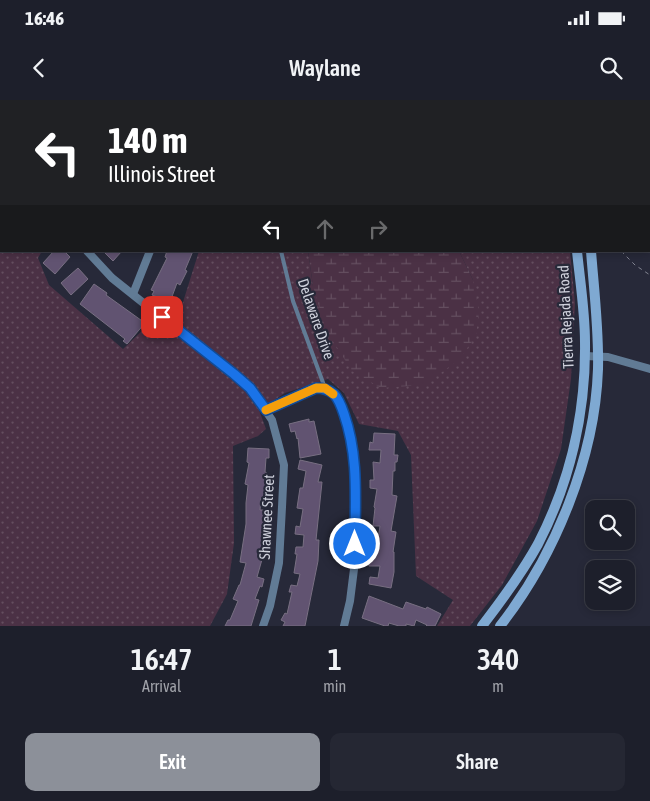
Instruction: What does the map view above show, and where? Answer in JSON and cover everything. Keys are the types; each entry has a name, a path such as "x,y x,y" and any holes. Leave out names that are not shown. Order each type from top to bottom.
{"main road":[{"name":"Tierra Rejada Road","path":"482,626 527,564 555,507 569,463 580,418 585,356 577,252"},
{"name":"Tierra Rejada Road","path":"500,626 538,570 570,501 586,448 597,387 598,356 598,331 591,252"}],"street":[{"name":"Shawnee Street","path":"88,252 112,278 250,388 272,420 284,465 279,563 270,606 263,626"},
{"path":"133,294 150,252"},
{"path":"585,356 615,359 650,369"},
{"path":"266,410 316,388 325,388"},
{"name":"Delaware Drive","path":"325,388 334,395 341,407 351,434 355,459 355,561 350,601 344,626"}],"lane":[{"name":"Delaware Drive","path":"281,252 293,301 325,388"}],"path":[{"path":"622,252 635,265 650,275"}],"green space":[{"path":"0,252 41,252 38,258 49,285 123,349 166,308 178,318 199,252 308,252 313,286 473,280 459,252 570,252 575,303 571,379 561,449 537,521 502,585 470,626 437,626 453,600 416,576 411,455 398,431 359,424 344,393 328,379 285,393 259,410 266,429 258,436 233,446 234,543 227,594 210,626 0,626"},
{"path":"308,252 459,252 473,280 479,312 476,335 460,359 424,385 381,388 352,371 326,330 313,286"}],"building":[{"path":"53,252 65,252 70,257 55,274 43,263"},
{"path":"104,252 121,252 113,261"},
{"path":"167,252 193,252 185,270 187,271 180,285 177,283 170,302 152,295 154,291 151,290 167,258 165,257"},
{"path":"78,268 88,279 71,295 61,283"},
{"path":"94,284 145,323 127,344 123,341 125,339 80,304"},
{"path":"309,419 309,422 314,421 321,454 300,458 298,438 295,431 291,432 289,424"},
{"path":"374,433 395,434 394,455 398,455 397,462 395,462 395,471 393,471 392,495 397,496 391,531 396,532 393,552 394,572 391,588 369,584 370,577 378,578 380,566 369,566 369,559 373,559 374,546 371,545 372,539 378,539 380,526 373,526 377,489 370,488 370,480 374,480 373,462 380,463 381,450 369,450 370,442 373,443"},
{"path":"248,448 269,449 269,458 266,458 265,472 267,473 266,479 271,480 268,499 261,498 260,510 266,510 266,519 269,519 265,550 267,550 266,557 263,556 257,577 264,579 255,599 259,600 251,626 225,626 228,620 230,620 238,601 233,599 240,585 246,563 240,562 246,524 248,485 245,484 249,463 247,462"},
{"path":"300,460 322,465 318,482 322,482 316,540 319,540 318,561 305,626 283,626 285,622 281,620 285,613 287,614 292,592 289,592 291,585 297,586 300,574 294,573 297,554 295,554 296,547 303,547 304,535 295,534 296,526 300,527 303,509 297,508 300,488 303,488 306,471 298,469"},
{"path":"369,596 403,609 406,602 426,609 427,607 441,614 435,626 426,626 416,620 414,626 406,624 406,626 399,626 389,623 388,626 385,626 362,618"}],"slow traffic":[{"path":"266,410 316,388 325,388 333,394"}],"route":[{"path":"162,317 250,388 266,410 316,388 325,388 334,395 341,407 351,434 355,459 355,544"}]}
